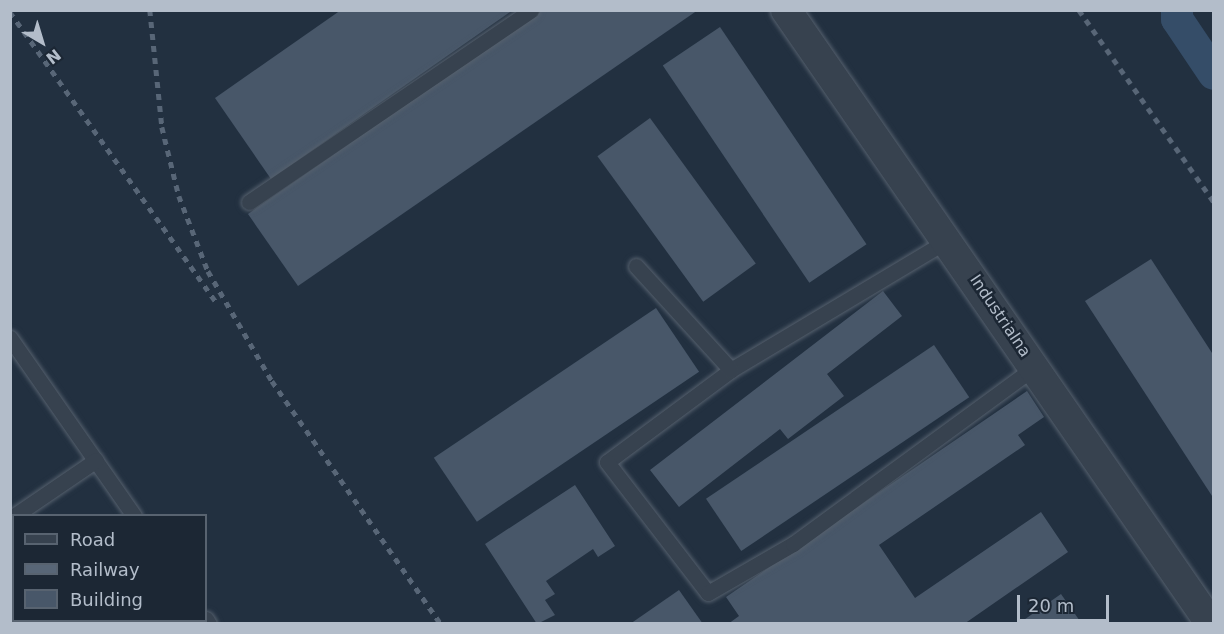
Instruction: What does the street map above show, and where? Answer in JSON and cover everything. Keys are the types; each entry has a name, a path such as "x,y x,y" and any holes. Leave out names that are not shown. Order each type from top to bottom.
{"street":[{"name":"Industrialna","path":"786,10 948,240 1211,624"}],"lane":[{"path":"249,201 531,10"},
{"path":"948,240 731,370 607,462 708,593 793,544 1035,367"},
{"path":"636,266 731,370"},
{"path":"10,338 133,514"},
{"path":"17,514 96,460"}],"building":[{"path":"341,10 513,10 271,179 215,98"},
{"path":"543,10 698,10 298,286 248,214"},
{"path":"720,27 867,244 809,283 663,66"},
{"path":"650,118 756,264 703,302 597,156"},
{"path":"1151,259 1214,356 1214,499 1085,301"},
{"path":"883,291 902,316 827,374 844,396 788,439 780,429 679,507 650,470"},
{"path":"656,308 699,372 477,522 434,458"},
{"path":"934,345 969,397 741,551 706,499"},
{"path":"1027,391 1044,417 1018,435 1025,445 879,545 915,598 1041,512 1068,552 964,624 728,624 739,616 726,597"},
{"path":"575,485 615,546 598,557 593,549 546,581 555,594 545,600 555,615 537,624 485,544"},
{"path":"679,590 703,624 630,624"},
{"path":"1061,594 1082,624 1018,624"}],"waterway":[{"path":"1177,10 1177,19 1214,74"}],"railway":[{"path":"150,10 162,127 179,196 208,271 272,381 441,624"},
{"path":"1079,10 1214,202"},
{"path":"10,12 217,303"}]}
